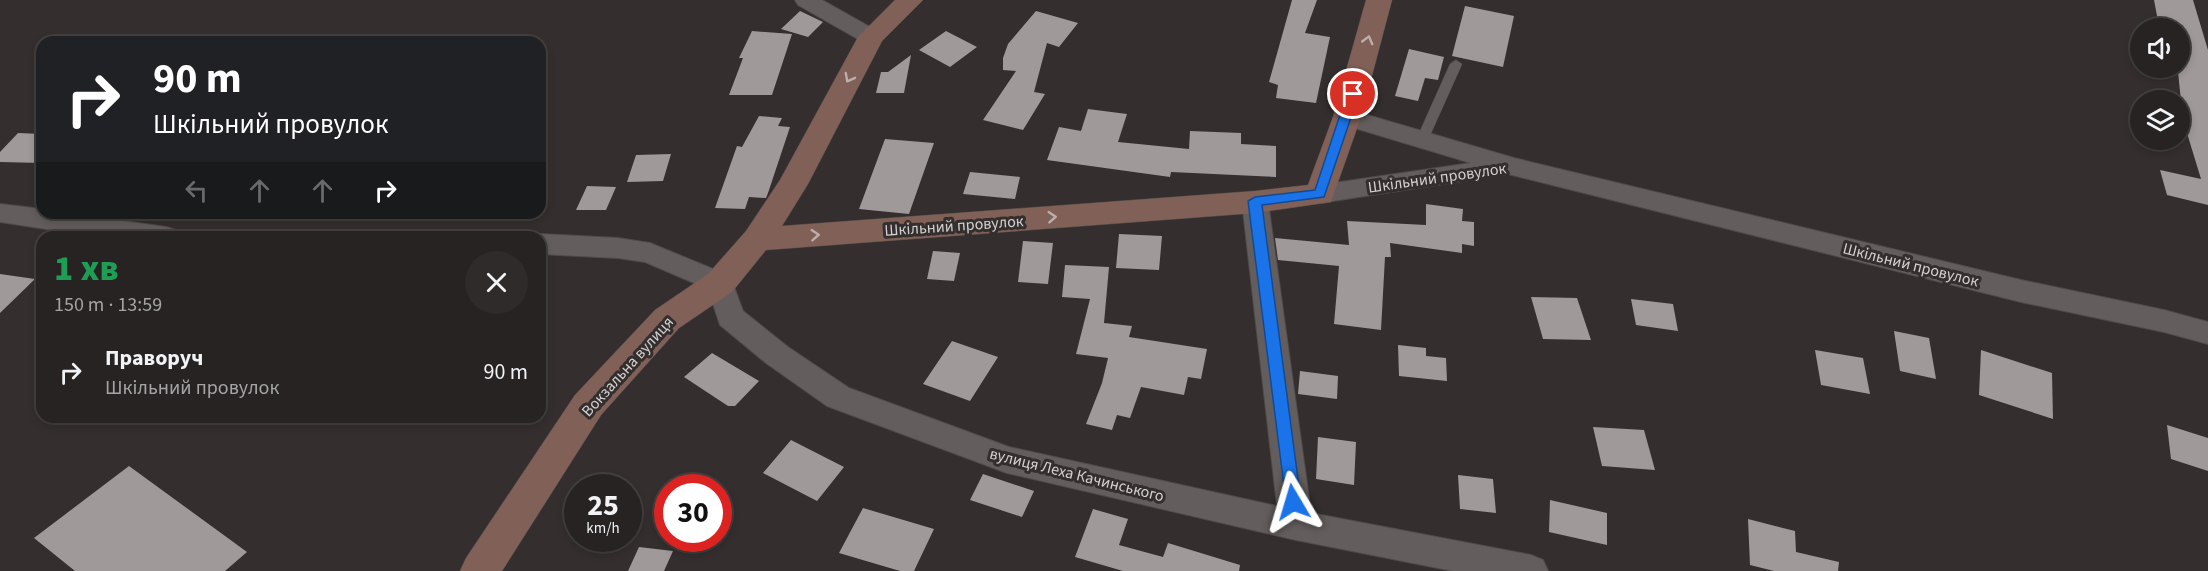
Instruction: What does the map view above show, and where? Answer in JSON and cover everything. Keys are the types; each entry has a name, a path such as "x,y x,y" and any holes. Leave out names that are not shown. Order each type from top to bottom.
{"street":[{"path":"806,0 871,37"},
{"name":"Вокзальна вулиця","path":"480,571 588,405 667,319 720,283 757,239 793,184 871,37 910,0"},
{"path":"1320,194 1347,117 1379,0"},
{"path":"1347,117 1512,166"},
{"name":"Шкільний провулок","path":"757,239 1255,201 1320,194 1512,166 1987,282 2208,333"},
{"path":"1255,201 1296,525"},
{"path":"0,213 36,218"},
{"path":"42,219 124,231"},
{"path":"546,244 618,248 650,253 720,283"},
{"name":"вулиця Леха Качинського","path":"720,283 730,317 777,356 838,397 1007,460 1296,525 1531,571"}],"lane":[{"path":"1422,140 1456,64"}],"building":[{"path":"1292,0 1317,0 1305,33 1330,37 1316,103 1276,98 1278,85 1269,82"},
{"path":"2154,0 2193,0 2208,50 2208,205 2167,195 2160,170 2201,179 2190,143 2190,90 2180,90 2179,78 2190,78 2190,18 2157,18"},
{"path":"1465,6 1514,16 1503,67 1452,56"},
{"path":"800,11 823,22 808,37 781,29"},
{"path":"1036,11 1078,23 1059,47 1047,43 1034,92 1045,94 1023,130 983,120 1016,71 1003,70 1003,58 1008,44"},
{"path":"752,31 792,34 772,95 729,95 743,58 739,58"},
{"path":"946,31 977,47 950,67 919,50"},
{"path":"1409,49 1444,57 1438,80 1425,78 1418,101 1395,96"},
{"path":"911,55 904,93 876,93 881,72 888,72"},
{"path":"1088,109 1127,114 1118,142 1189,149 1190,131 1241,133 1241,144 1276,146 1276,177 1171,172 1170,177 1047,160 1059,127 1081,131"},
{"path":"759,116 782,118 778,126 790,127 766,198 749,197 745,209 715,208 737,146 742,147"},
{"path":"18,133 36,134 36,163 0,162 0,152"},
{"path":"885,139 934,143 909,214 859,209"},
{"path":"671,154 663,181 627,182 636,155"},
{"path":"970,172 1020,177 1015,199 963,194"},
{"path":"587,186 616,187 606,210 576,210"},
{"path":"1426,204 1463,209 1462,221 1474,222 1474,246 1462,244 1462,253 1390,243 1391,257 1385,257 1381,330 1334,324 1339,266 1278,260 1275,238 1349,245 1347,221 1426,225"},
{"path":"1119,234 1162,236 1159,270 1116,268"},
{"path":"1023,241 1053,243 1048,284 1018,282"},
{"path":"933,251 960,253 954,281 927,279"},
{"path":"1065,265 1109,267 1104,323 1132,326 1129,337 1207,349 1201,379 1188,377 1184,395 1141,387 1130,418 1117,415 1112,430 1086,424 1102,383 1108,358 1076,354 1090,299 1062,297"},
{"path":"0,274 35,279 0,313"},
{"path":"1531,297 1577,298 1591,340 1543,339"},
{"path":"1631,299 1673,304 1678,331 1636,325"},
{"path":"1894,331 1929,338 1936,379 1900,371"},
{"path":"952,341 998,357 970,401 923,384"},
{"path":"1398,345 1426,348 1426,356 1446,358 1447,381 1399,376"},
{"path":"1815,350 1863,358 1870,394 1821,385"},
{"path":"1981,350 2052,373 2053,419 1979,395"},
{"path":"712,353 759,381 735,406 728,406 684,377"},
{"path":"1300,371 1338,376 1337,399 1298,394"},
{"path":"2167,425 2208,438 2208,471 2171,459"},
{"path":"1593,427 1644,430 1655,470 1602,466"},
{"path":"1318,437 1356,442 1354,485 1316,479"},
{"path":"791,440 844,467 817,501 763,473"},
{"path":"129,466 247,552 225,571 75,571 34,538"},
{"path":"983,474 1034,491 1022,517 970,500"},
{"path":"1458,475 1493,479 1496,513 1460,509"},
{"path":"1550,500 1607,513 1607,545 1549,532"},
{"path":"863,508 934,529 914,571 900,571 839,553"},
{"path":"1093,509 1128,519 1119,545 1163,557 1168,543 1240,565 1239,571 1123,571 1075,557"},
{"path":"1748,519 1795,531 1796,552 1839,562 1838,571 1774,571 1750,565"},
{"path":"642,547 654,549 654,552 673,552 664,571 628,571 637,552 642,552"}],"route":[{"path":"1293,502 1255,201 1320,194 1353,94"}]}
